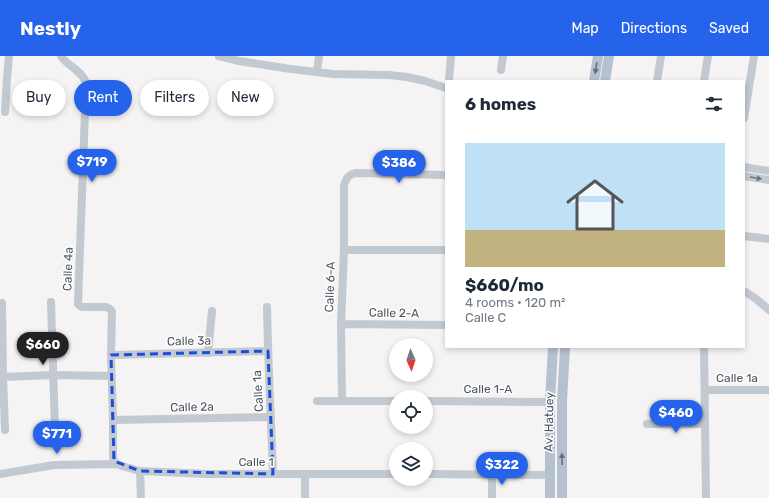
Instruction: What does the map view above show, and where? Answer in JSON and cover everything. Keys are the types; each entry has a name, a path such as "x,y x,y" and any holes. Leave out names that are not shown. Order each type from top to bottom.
{"main road":[{"path":"594,80 598,56"},
{"path":"606,80 610,56"},
{"name":"Av. Hatuey","path":"550,498 550,402 553,348"},
{"name":"Av. Hatuey","path":"562,498 562,401 565,348"}],"street":[{"path":"5,112 3,78 9,56"},
{"name":"Calle 4a","path":"61,56 84,78 86,83 78,304 82,307 106,307 110,309 112,314 111,355 113,456 114,461 117,464"},
{"path":"218,56 291,70 333,74 407,76 445,88"},
{"path":"318,72 319,56"},
{"path":"449,80 451,56"},
{"path":"501,70 503,56"},
{"path":"657,80 661,56"},
{"path":"704,80 708,56"},
{"path":"745,112 754,56"},
{"path":"745,167 769,171"},
{"name":"Calle 6-A","path":"342,400 341,324 345,180 348,176 356,173 445,175"},
{"path":"745,176 769,180"},
{"path":"745,236 769,240"},
{"path":"344,250 445,250"},
{"path":"745,291 769,310"},
{"path":"51,302 55,430"},
{"path":"2,304 5,430"},
{"name":"Calle 1a","path":"267,307 273,474"},
{"path":"208,353 212,311"},
{"name":"Calle 2-A","path":"341,324 445,325"},
{"path":"704,348 706,498"},
{"name":"Calle 3a","path":"111,355 268,351"},
{"path":"3,377 53,375 112,376"},
{"name":"Calle 1a","path":"704,390 769,390"},
{"path":"317,401 389,401"},
{"name":"Calle 1-A","path":"433,401 550,402"},
{"name":"Calle 2a","path":"113,420 271,417"},
{"path":"647,424 704,424"},
{"name":"Calle 1","path":"0,474 54,465 117,464 140,471 207,474 389,474"},
{"path":"140,471 141,498"},
{"path":"305,474 305,498"},
{"path":"433,474 550,475"},
{"path":"492,474 492,498"}],"highlighted area":[{"path":"268,351 273,474 140,471 114,461 111,355"}]}
